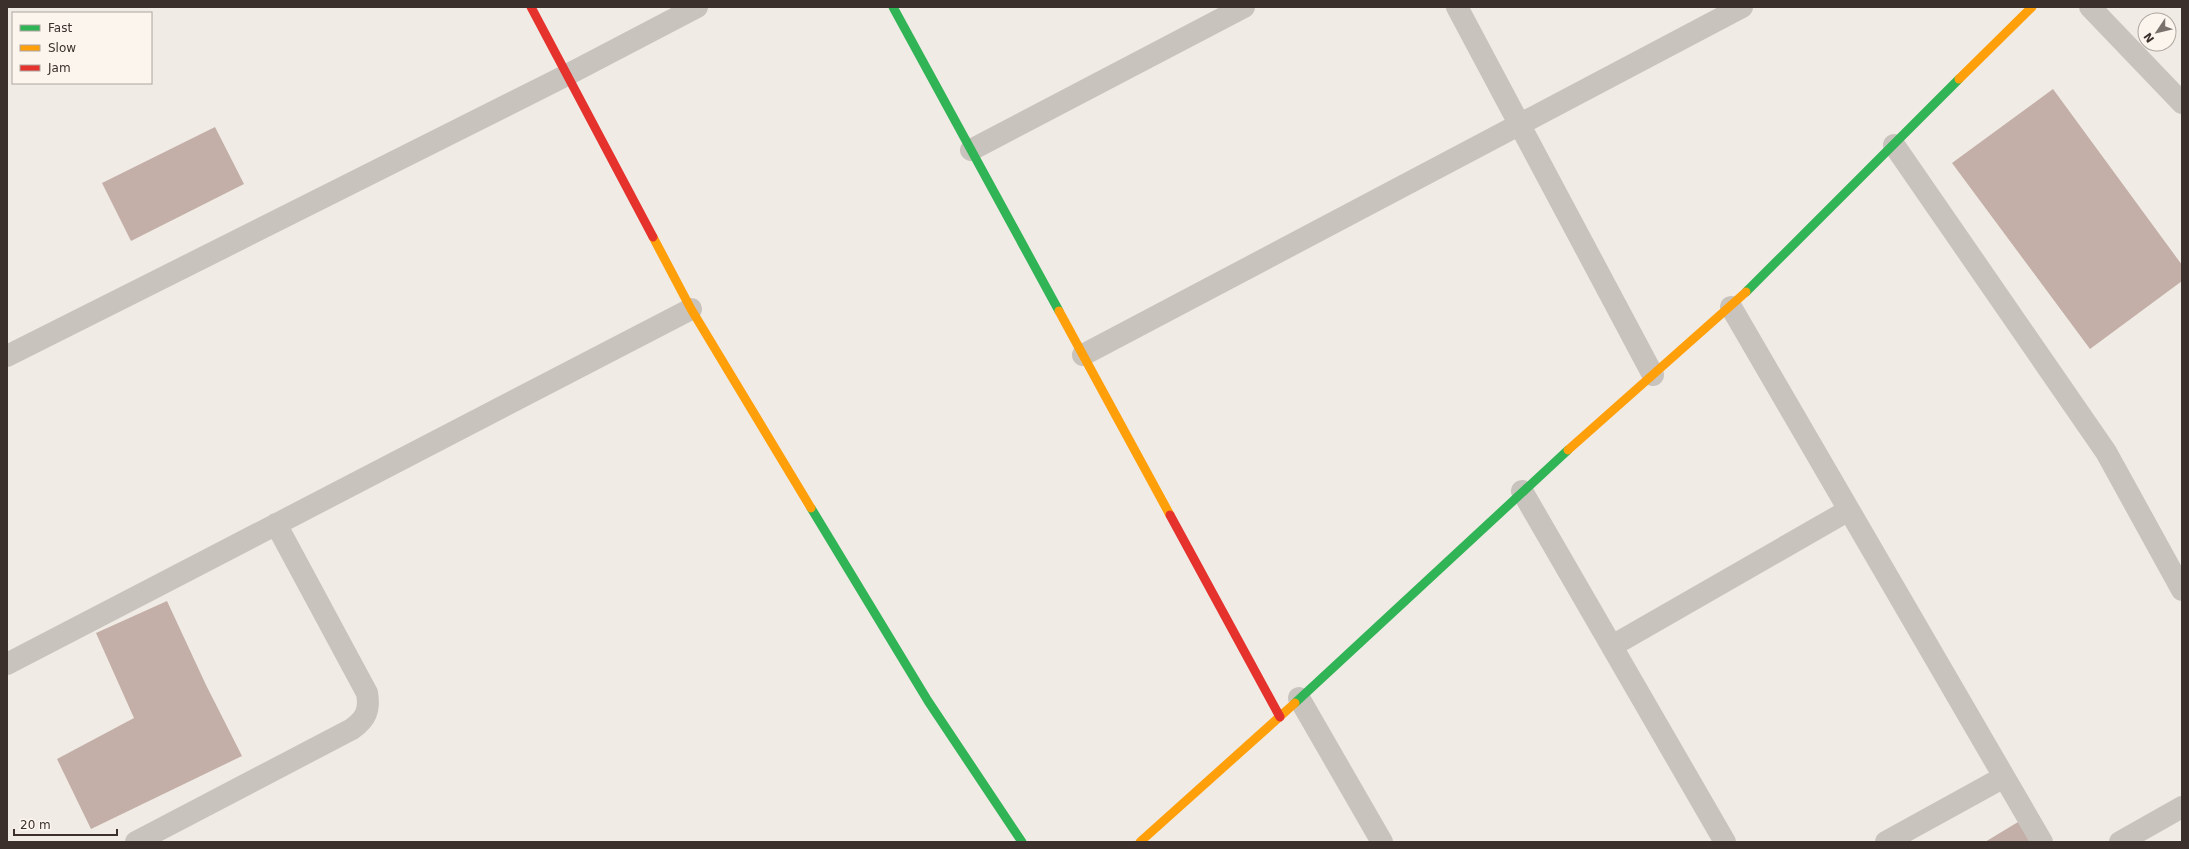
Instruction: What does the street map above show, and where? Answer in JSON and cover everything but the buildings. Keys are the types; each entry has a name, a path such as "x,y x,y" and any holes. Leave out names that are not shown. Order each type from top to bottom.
{"street":[{"path":"531,7 691,308 928,701 1022,842"},
{"path":"7,356 567,75 697,7"},
{"path":"893,7 1280,717"},
{"path":"971,150 1244,7"},
{"path":"1457,7 1653,375"},
{"path":"1083,355 1742,7"},
{"path":"1140,842 1280,717 1522,491 1731,307 2032,7"},
{"path":"2090,7 2182,104"},
{"path":"1894,145 2106,452 2182,590"},
{"path":"1731,307 2042,842"},
{"path":"7,664 691,308"},
{"path":"1522,491 1725,842"},
{"path":"1612,646 1849,510"},
{"path":"136,842 352,729 362,722 369,706 367,693 276,524"},
{"path":"1299,698 1382,842"},
{"path":"1886,842 2004,777"},
{"path":"2120,842 2182,807"}],"traffic: fast":[{"path":"893,7 1059,311"},
{"path":"1746,292 1959,79"},
{"path":"1295,703 1568,450"},
{"path":"811,508 928,701 1022,842"}],"traffic: slow":[{"path":"1959,79 2032,7"},
{"path":"653,237 691,309 811,508"},
{"path":"1568,450 1746,292"},
{"path":"1059,311 1170,515"},
{"path":"1140,842 1295,703"}],"traffic: jam":[{"path":"531,7 653,237"},
{"path":"1170,515 1280,717"}]}
